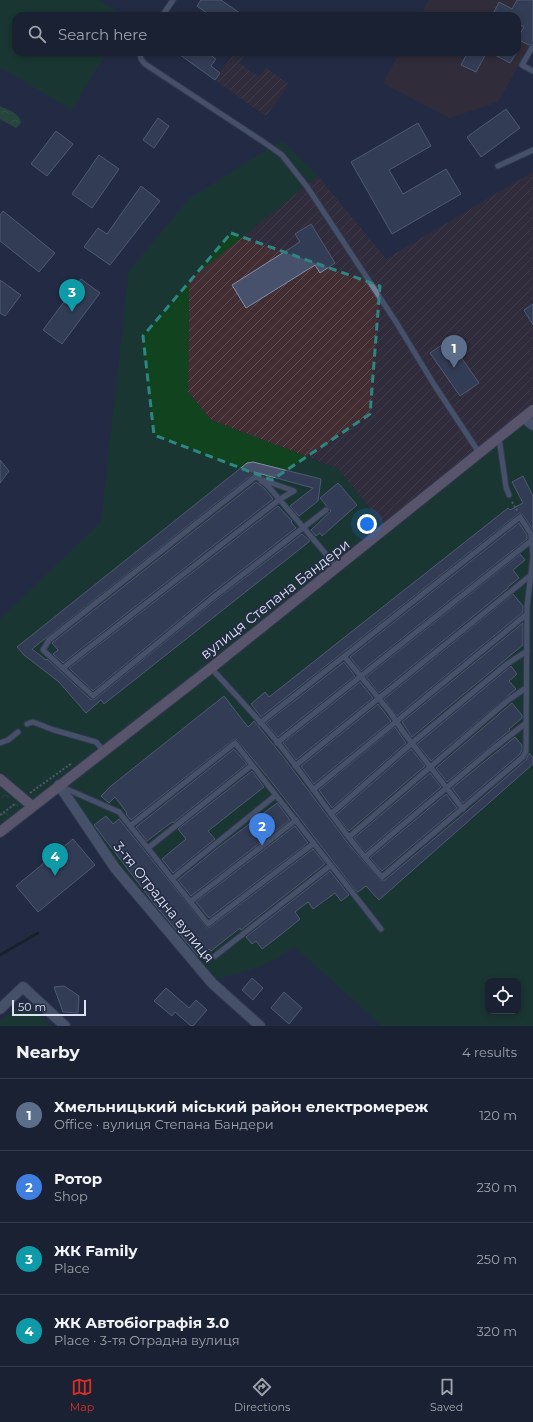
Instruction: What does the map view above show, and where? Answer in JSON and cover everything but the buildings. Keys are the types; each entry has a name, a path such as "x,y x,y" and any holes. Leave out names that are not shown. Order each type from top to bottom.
{"main road":[{"name":"вулиця Степана Бандери","path":"0,832 211,668 533,410"},
{"path":"0,779 32,806"}],"street":[{"path":"524,418 533,425"},
{"name":"3-тя Отрадна вулиця","path":"59,785 115,868 212,983 260,1026"},
{"path":"0,1009 23,987 65,1026"}],"lane":[{"path":"165,12 173,0"},
{"path":"533,46 522,65 533,72"},
{"path":"141,56 144,64 265,143 282,155 291,165 308,188 396,322 435,386 480,454"},
{"path":"498,166 533,150"},
{"path":"499,438 506,487 509,495"},
{"path":"255,478 268,486 280,499 337,567"},
{"path":"63,668 280,499 294,491 255,478"},
{"path":"255,478 49,640 43,650 93,696 215,596 326,510"},
{"path":"211,668 260,723 278,743 331,814 382,877 523,757 526,751 527,614 533,556 531,534 520,516 260,723"},
{"path":"278,743 532,540"},
{"path":"295,766 531,575"},
{"path":"313,790 527,614"},
{"path":"331,814 412,743 507,664 527,651"},
{"path":"344,656 379,698 463,809"},
{"path":"349,837 507,700 526,688"},
{"path":"27,724 33,722 54,730 96,742 104,751"},
{"path":"365,857 526,723"},
{"path":"0,743 8,740 18,732"},
{"path":"130,826 235,743 381,929"},
{"path":"148,848 252,765"},
{"path":"59,785 119,812 208,924 314,842"},
{"path":"172,879 276,795"},
{"path":"190,902 296,820"},
{"path":"215,956 331,865"}],"path":[{"path":"509,495 520,516"},
{"path":"0,815 73,762"}],"highlighted area":[{"path":"231,233 380,286 370,414 272,480 154,435 143,336"}],"shaded area":[{"path":"429,0 533,0 533,39 498,102 449,118 383,83 398,56 521,56 521,12 422,12"},
{"path":"232,56 244,56 239,63 259,77 266,68 289,84 266,116 215,80"},
{"path":"533,172 533,406 385,527 337,468 211,420 188,392 189,280 318,176 386,259"}],"green space":[{"path":"0,0 98,0 118,12 12,12 12,56 104,56 72,110 0,67"},
{"path":"0,106 16,114 21,123 16,128 0,119"},
{"path":"282,141 318,176 189,280 188,392 211,420 337,468 385,527 32,800 0,773 0,619 101,522 129,271 190,198"},
{"path":"533,416 533,1026 382,1026 295,947 264,965 218,979 164,923 119,866 64,787 214,671"},
{"path":"0,785 25,806 0,826"},
{"path":"24,1003 52,1026 0,1026 0,1021"}],"waterway":[{"path":"0,955 38,933"}],"place":[{"name":"ЖК Family","path":"72,312"},
{"name":"Хмельницький міський район електромереж","path":"454,368"},
{"name":"Ротор","path":"262,846"},
{"name":"ЖК Автобіографія 3.0","path":"55,876"}]}
